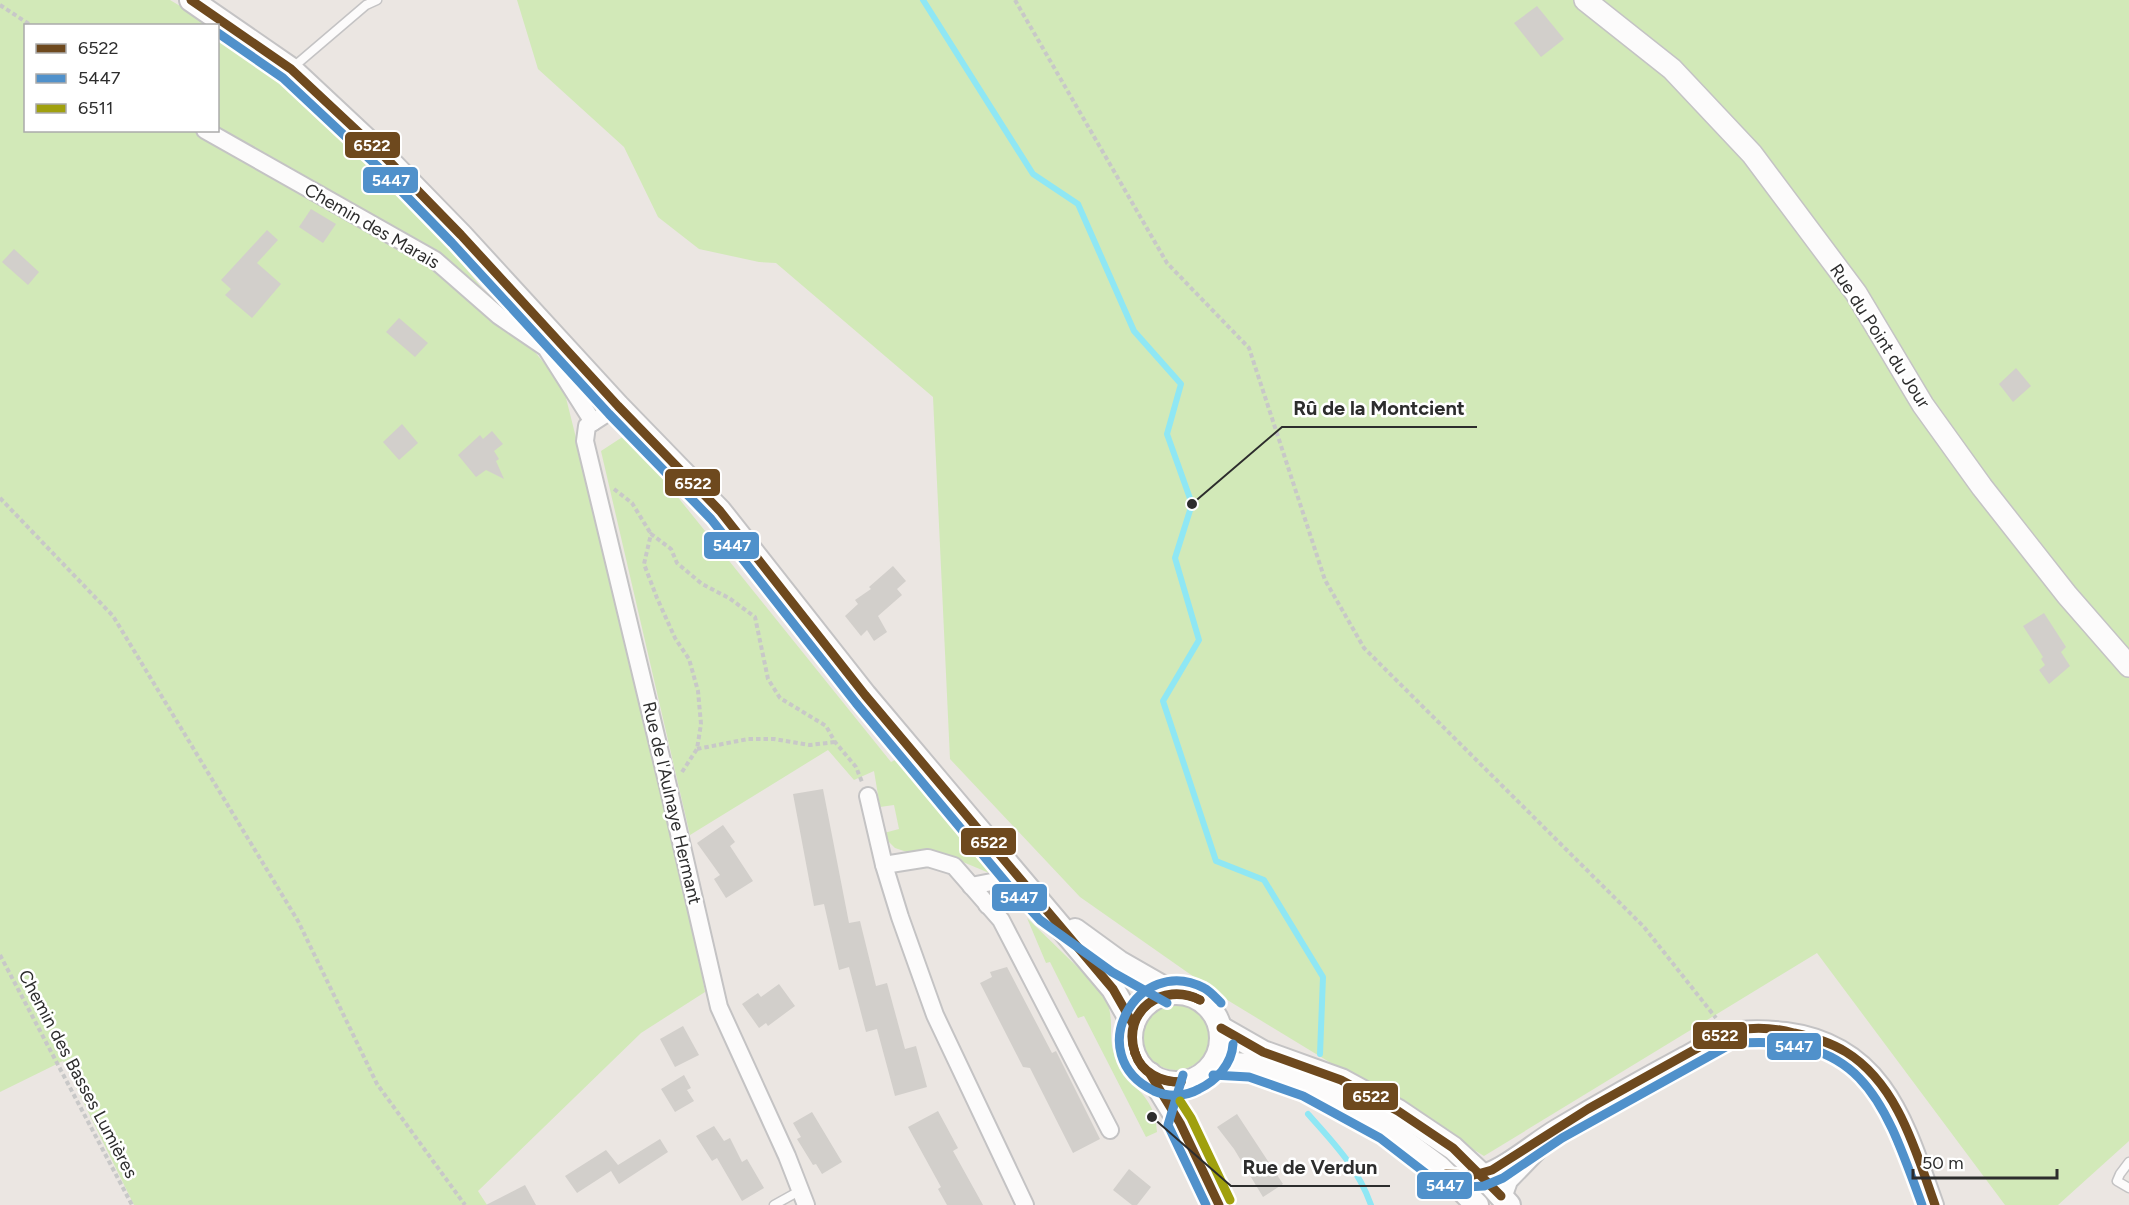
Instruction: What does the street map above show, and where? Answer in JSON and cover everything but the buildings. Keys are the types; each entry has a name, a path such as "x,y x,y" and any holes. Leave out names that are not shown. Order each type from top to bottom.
{"main road":[{"path":"191,0 291,69 384,156 535,329 618,406 720,511 865,695 1113,989 1133,1024"},
{"path":"1042,904 1119,962 1173,993"},
{"path":"1150,1074 1164,1081 1179,1083 1205,1073 1214,1063 1221,1046 1221,1028 1208,1005 1186,994 1160,995 1148,1002 1139,1012 1131,1035 1135,1057 1150,1074 1180,1123 1219,1205"},
{"path":"1221,1028 1263,1052 1341,1080 1398,1111 1453,1148 1506,1202"},
{"path":"1214,1063 1251,1065 1308,1085 1387,1128 1446,1174 1477,1205"},
{"path":"1180,1123 1194,1079"}],"street":[{"name":"Rue du Point du Jour","path":"1585,0 1672,69 1752,154 1857,293 1923,405 1982,487 2067,595 2129,666"},
{"name":"Chemin des Marais","path":"209,132 435,260 499,316 535,329 593,422"},
{"path":"593,422 618,406"},
{"name":"Rue de l'Aulnaye Hermant","path":"593,422 587,426 585,441 719,1007 788,1156 803,1198"},
{"path":"868,796 884,865 935,1015 1025,1205"},
{"path":"884,865 928,858 954,866 1001,920 1110,1130"},
{"path":"970,886 1017,877"},
{"path":"987,905 1042,904"},
{"path":"1446,1174 1481,1174 1497,1167 1556,1128 1727,1032 1760,1029 1803,1034 1826,1041 1852,1056 1873,1073 1896,1106 1908,1131 1935,1205"},
{"path":"1506,1202 1509,1181 1540,1149 1556,1128"}],"lane":[{"path":"291,69 366,5 377,0"},
{"path":"2129,1162 2117,1181 2129,1188"},
{"path":"774,1205 803,1198"}],"path":[{"path":"1015,0 1167,263 1249,348 1325,580 1364,648 1644,927 1727,1032"},
{"path":"0,5 29,24"},
{"path":"607,483 632,503 651,534 671,549 677,563 702,584 729,598 755,616 768,679 774,689 780,698 826,726 835,742 856,767 868,796"},
{"path":"0,498 113,616 298,921 377,1084 465,1205"},
{"path":"651,534 644,564 675,638 689,659 698,691 701,724 697,749 748,739 774,739 810,745 835,742"},
{"name":"Chemin des Basses Lumières","path":"0,955 132,1205"}],"green space":[{"path":"0,0 170,0 210,24 24,24 24,132 219,132 219,30 362,143 563,386 679,848 705,992 641,1033 478,1191 487,1205 134,1205 63,1061 0,1092"},
{"path":"517,0 2129,0 2129,1141 2058,1205 2005,1205 1817,953 1484,1156 1224,998 1080,897 950,759 933,397 776,263 759,262 699,249 658,217 624,147 538,69"},
{"path":"627,434 891,762 903,756 998,873 994,875 939,852 907,852 895,848 886,839 884,833 899,829 894,805 880,807 874,771 854,780 828,750 690,835 601,451"},
{"path":"1027,918 1101,990 1111,1017 1111,1040 1115,1057 1120,1068 1151,1107 1157,1132 1146,1137 1084,1016 1078,1018 1050,962 1046,963"},
{"path":"1169,1002 1183,1002 1195,1007 1205,1017 1210,1036 1205,1055 1195,1065 1183,1070 1169,1070 1157,1065 1147,1055 1142,1043 1142,1029 1147,1017 1157,1007"}],"waterway":[{"path":"923,0 1033,174 1078,204 1134,331 1181,384 1167,434 1192,504 1175,558 1199,640 1163,701 1216,861 1264,880 1323,977 1320,1054"},
{"path":"1308,1114 1352,1168 1371,1205"}],"transit line":[{"name":"6522","path":"191,0 291,69 384,156 461,235 618,406 720,511 865,695 1113,989 1133,1024"},
{"name":"5447","path":"219,34 283,78 376,165 452,243 609,414 711,519 856,703 1040,920 1112,972 1167,1003"},
{"name":"5447","path":"1221,1003 1204,988 1180,981 1158,984 1140,996 1126,1013 1120,1033 1121,1055 1132,1075 1154,1091 1182,1095 1194,1092 1217,1077 1230,1058 1233,1044"},
{"name":"6522","path":"1135,1053 1132,1038 1134,1025 1139,1013 1148,1004 1159,997 1172,994 1186,995 1200,1000"},
{"name":"6522","path":"1135,1053 1134,1024 1148,1004 1172,995 1186,995 1200,1000"},
{"name":"6522","path":"1221,1028 1263,1052 1341,1080 1398,1111 1453,1148 1501,1196"},
{"name":"6522","path":"1446,1174 1474,1175 1492,1170 1588,1109 1721,1035 1739,1030 1767,1029 1815,1038 1846,1052 1864,1066 1892,1100 1903,1121 1935,1205"},
{"name":"5447","path":"1213,1075 1249,1077 1303,1096 1380,1138 1441,1185 1467,1187 1484,1186 1503,1178 1562,1138 1731,1044 1775,1043 1811,1049 1839,1061 1861,1080 1879,1104 1894,1133 1922,1205"},
{"name":"6522","path":"1135,1053 1142,1066 1153,1075 1181,1082"},
{"name":"6522","path":"1135,1053 1142,1066 1159,1079 1181,1082"},
{"name":"6522","path":"1150,1074 1180,1123 1219,1205"},
{"name":"5447","path":"1183,1075 1168,1125 1206,1205"},
{"name":"6511","path":"1180,1101 1191,1118 1230,1200"}],"place":[{"name":"Rû de la Montcient","path":"1192,504"},
{"name":"Rue de Verdun","path":"1152,1117"}]}
